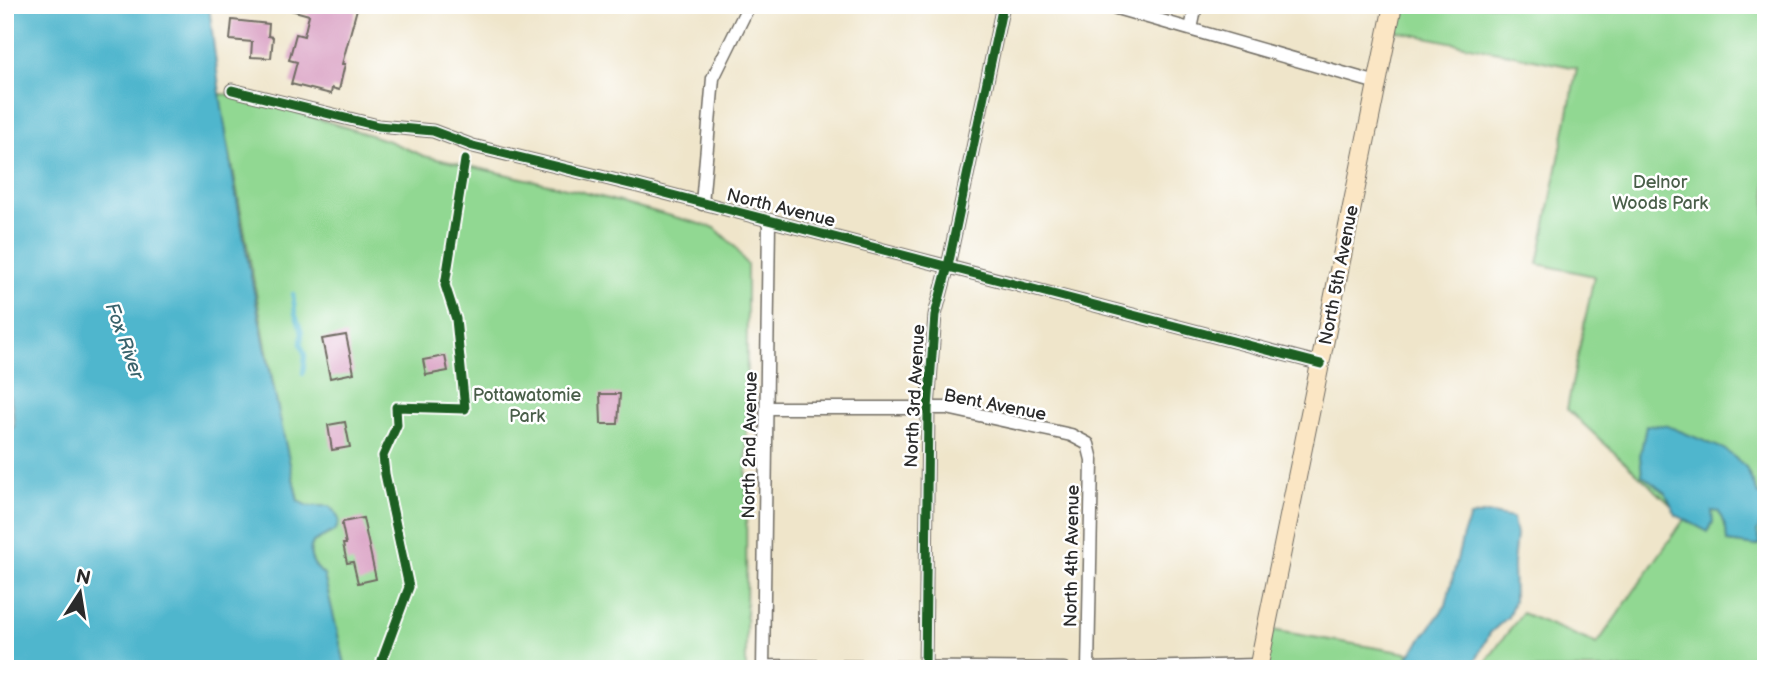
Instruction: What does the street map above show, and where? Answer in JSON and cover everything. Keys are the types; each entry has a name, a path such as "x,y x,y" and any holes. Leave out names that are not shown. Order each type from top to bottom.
{"main road":[{"name":"North 5th Avenue","path":"1258,667 1393,5"}],"street":[{"path":"702,204 713,78 748,5"},
{"name":"North 3rd Avenue","path":"925,668 928,410 935,316 1003,5"},
{"path":"1106,5 1377,83"},
{"path":"1191,29 1196,5"},
{"name":"North Avenue","path":"232,90 378,126 433,131 473,146 613,179 1321,364"},
{"name":"North 2nd Avenue","path":"764,667 769,221"},
{"name":"Bent Avenue","path":"768,408 947,408 1071,435 1088,444"},
{"name":"North 4th Avenue","path":"1088,444 1092,460 1088,669"},
{"path":"764,667 1064,669"},
{"path":"1093,669 1258,667"}],"green space":[{"name":"Delnor Woods Park","path":"1402,5 1766,5 1766,669 1265,669 1271,630 1483,666 1522,613 1597,644 1685,518 1567,409 1594,276 1538,264 1577,68 1396,31"},
{"name":"Pottawatomie Park","path":"219,94 243,95 386,140 424,156 575,190 715,228 735,247 747,265 746,669 346,669 324,576 314,565 310,552 313,542 335,530 339,520 298,501 279,416"}],"water":[{"name":"Fox River","path":"5,5 209,5 236,192 298,501 308,506 329,506 339,520 336,530 313,542 310,552 314,564 324,575 346,669 5,669 5,433 14,427 12,405 5,381"},
{"path":"1665,425 1724,449 1745,466 1759,495 1766,495 1766,521 1762,520 1757,532 1761,544 1756,546 1727,542 1726,529 1719,512 1712,511 1713,522 1708,532 1676,515 1665,493 1642,475 1640,456 1646,426"},
{"path":"1487,513 1513,518 1516,535 1513,564 1514,601 1508,617 1490,633 1471,669 1405,669 1407,659 1446,605 1470,517"}],"building":[{"path":"287,5 358,5 342,64 345,64 339,90 332,88 331,94 291,84 297,62 289,60 296,34 304,36 309,15 287,9"},
{"path":"232,20 269,24 268,36 273,37 271,58 251,57 252,42 230,40"},
{"path":"346,335 354,373 330,378 322,339"},
{"path":"445,356 448,371 426,375 423,360"},
{"path":"600,394 620,394 618,424 601,424"},
{"path":"345,422 350,447 332,450 328,425"},
{"path":"363,518 376,579 358,583 353,562 347,563 342,525 343,522"}],"waterway":[{"path":"293,294 305,356 303,374"}],"cycle path":[{"path":"925,669 928,409 935,315 948,266 1003,5"},
{"path":"232,90 378,126 433,131 473,146 638,186 1321,364"},
{"path":"383,669 382,660 409,587 383,456 397,425 396,407 465,409 456,319 445,285 465,160"}]}
